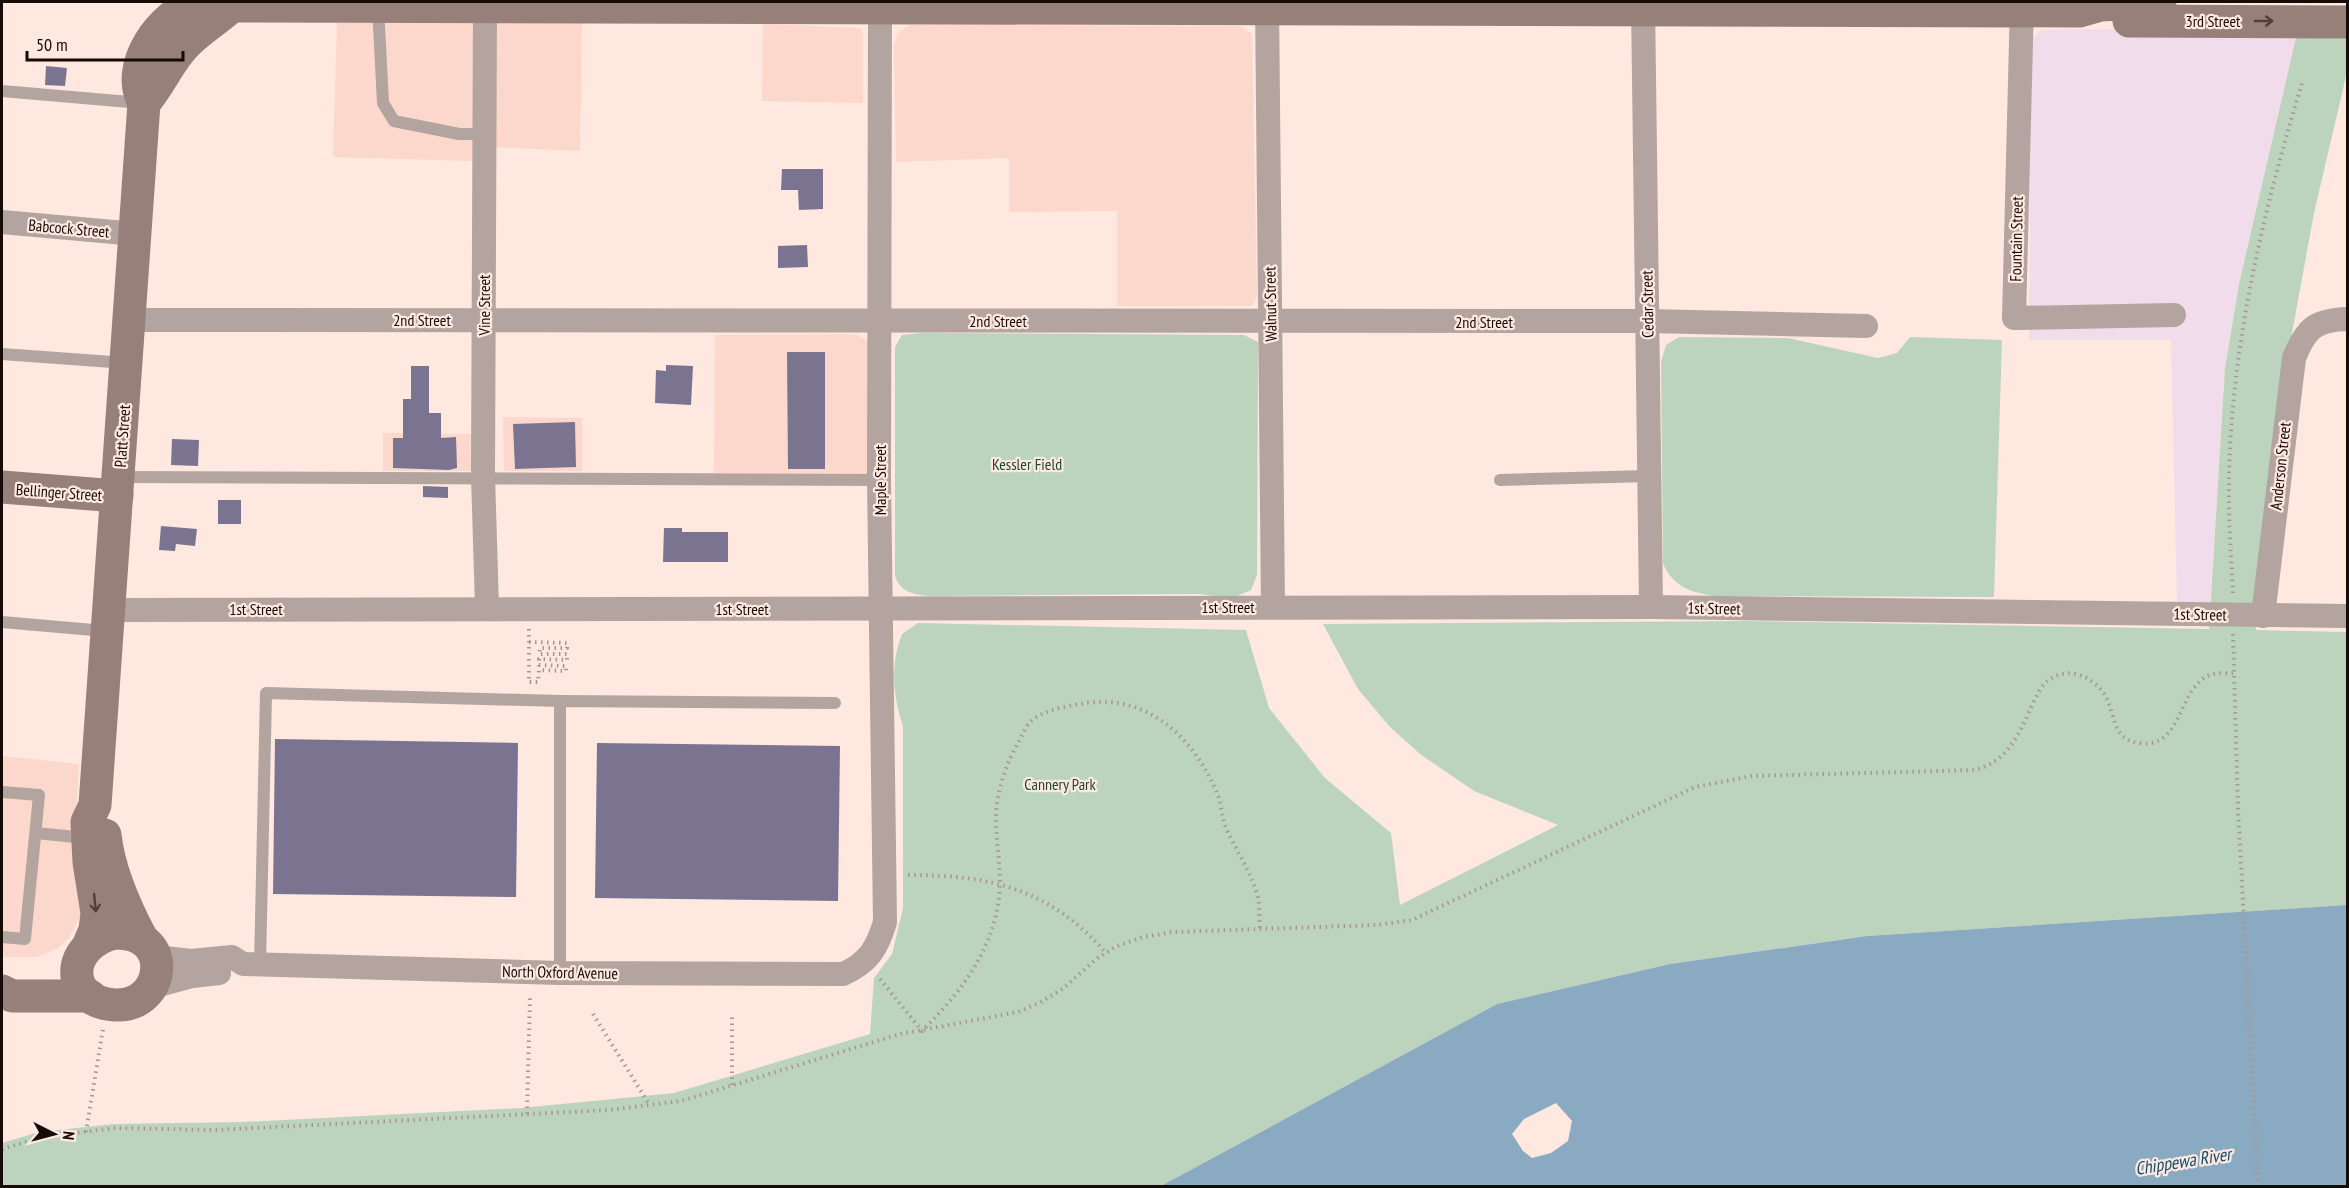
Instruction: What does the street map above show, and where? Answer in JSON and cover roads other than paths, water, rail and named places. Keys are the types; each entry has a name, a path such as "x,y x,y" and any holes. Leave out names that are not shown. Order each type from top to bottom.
{"main road":[{"path":"174,35 186,6 199,2"},
{"name":"3rd Street","path":"2080,11 2101,5 2160,2"},
{"name":"3rd Street","path":"174,35 222,4 378,6 485,3 2021,6 2080,11 2105,19 2129,21 2348,22"},
{"name":"Platt Street","path":"83,954 95,930 96,913 87,822 95,805 136,234 144,103 138,91 137,77 141,62 174,35"},
{"name":"Bellinger Street","path":"2,487 118,487"},
{"name":"Platt Street","path":"95,805 103,819 111,865 128,913 149,961"},
{"path":"2,978 50,974 83,954 101,937 115,933 129,933 149,961 144,996 130,1003 97,1009 12,996 2,991"},
{"path":"83,954 77,975 81,986 97,1009"}],"street":[{"name":"Vine Street","path":"485,3 483,476 487,608"},
{"name":"Maple Street","path":"872,956 885,922 879,480 880,4"},
{"name":"Walnut Street","path":"1267,5 1273,607"},
{"name":"Cedar Street","path":"1643,6 1651,607"},
{"name":"Fountain Street","path":"2021,6 2014,318 2174,315"},
{"name":"Babcock Street","path":"2,222 136,234"},
{"name":"Anderson Street","path":"2263,616 2291,375 2302,337 2317,323 2348,319"},
{"name":"2nd Street","path":"130,320 1648,321 1866,326"},
{"name":"1st Street","path":"108,621 487,608 882,610 1651,607 2348,616"},
{"name":"North Oxford Avenue","path":"149,961 192,976 232,972 252,964 560,973 843,974 860,966 872,956"}],"lane":[{"path":"378,6 383,104 394,121 459,134 485,134"},
{"path":"2,91 144,103"},
{"path":"2,354 127,363"},
{"path":"118,487 483,476 879,480"},
{"path":"1500,480 1649,476"},
{"path":"2,622 108,621"},
{"path":"252,964 266,693 560,700 835,703"},
{"path":"560,700 560,973"},
{"path":"2,792 39,795 25,939 2,937"},
{"path":"36,833 88,838"}],"water":[{"name":"Chippewa River","path":"2347,905 2347,1186 1161,1186 1497,1004 1670,964 1867,936","holes":["1556,1103 1572,1121 1568,1141 1551,1153 1532,1158 1523,1151 1512,1134 1524,1119"]}],"park label":[{"name":"Kessler Field","path":"1027,464"},
{"name":"Cannery Park","path":"1060,784"}]}
